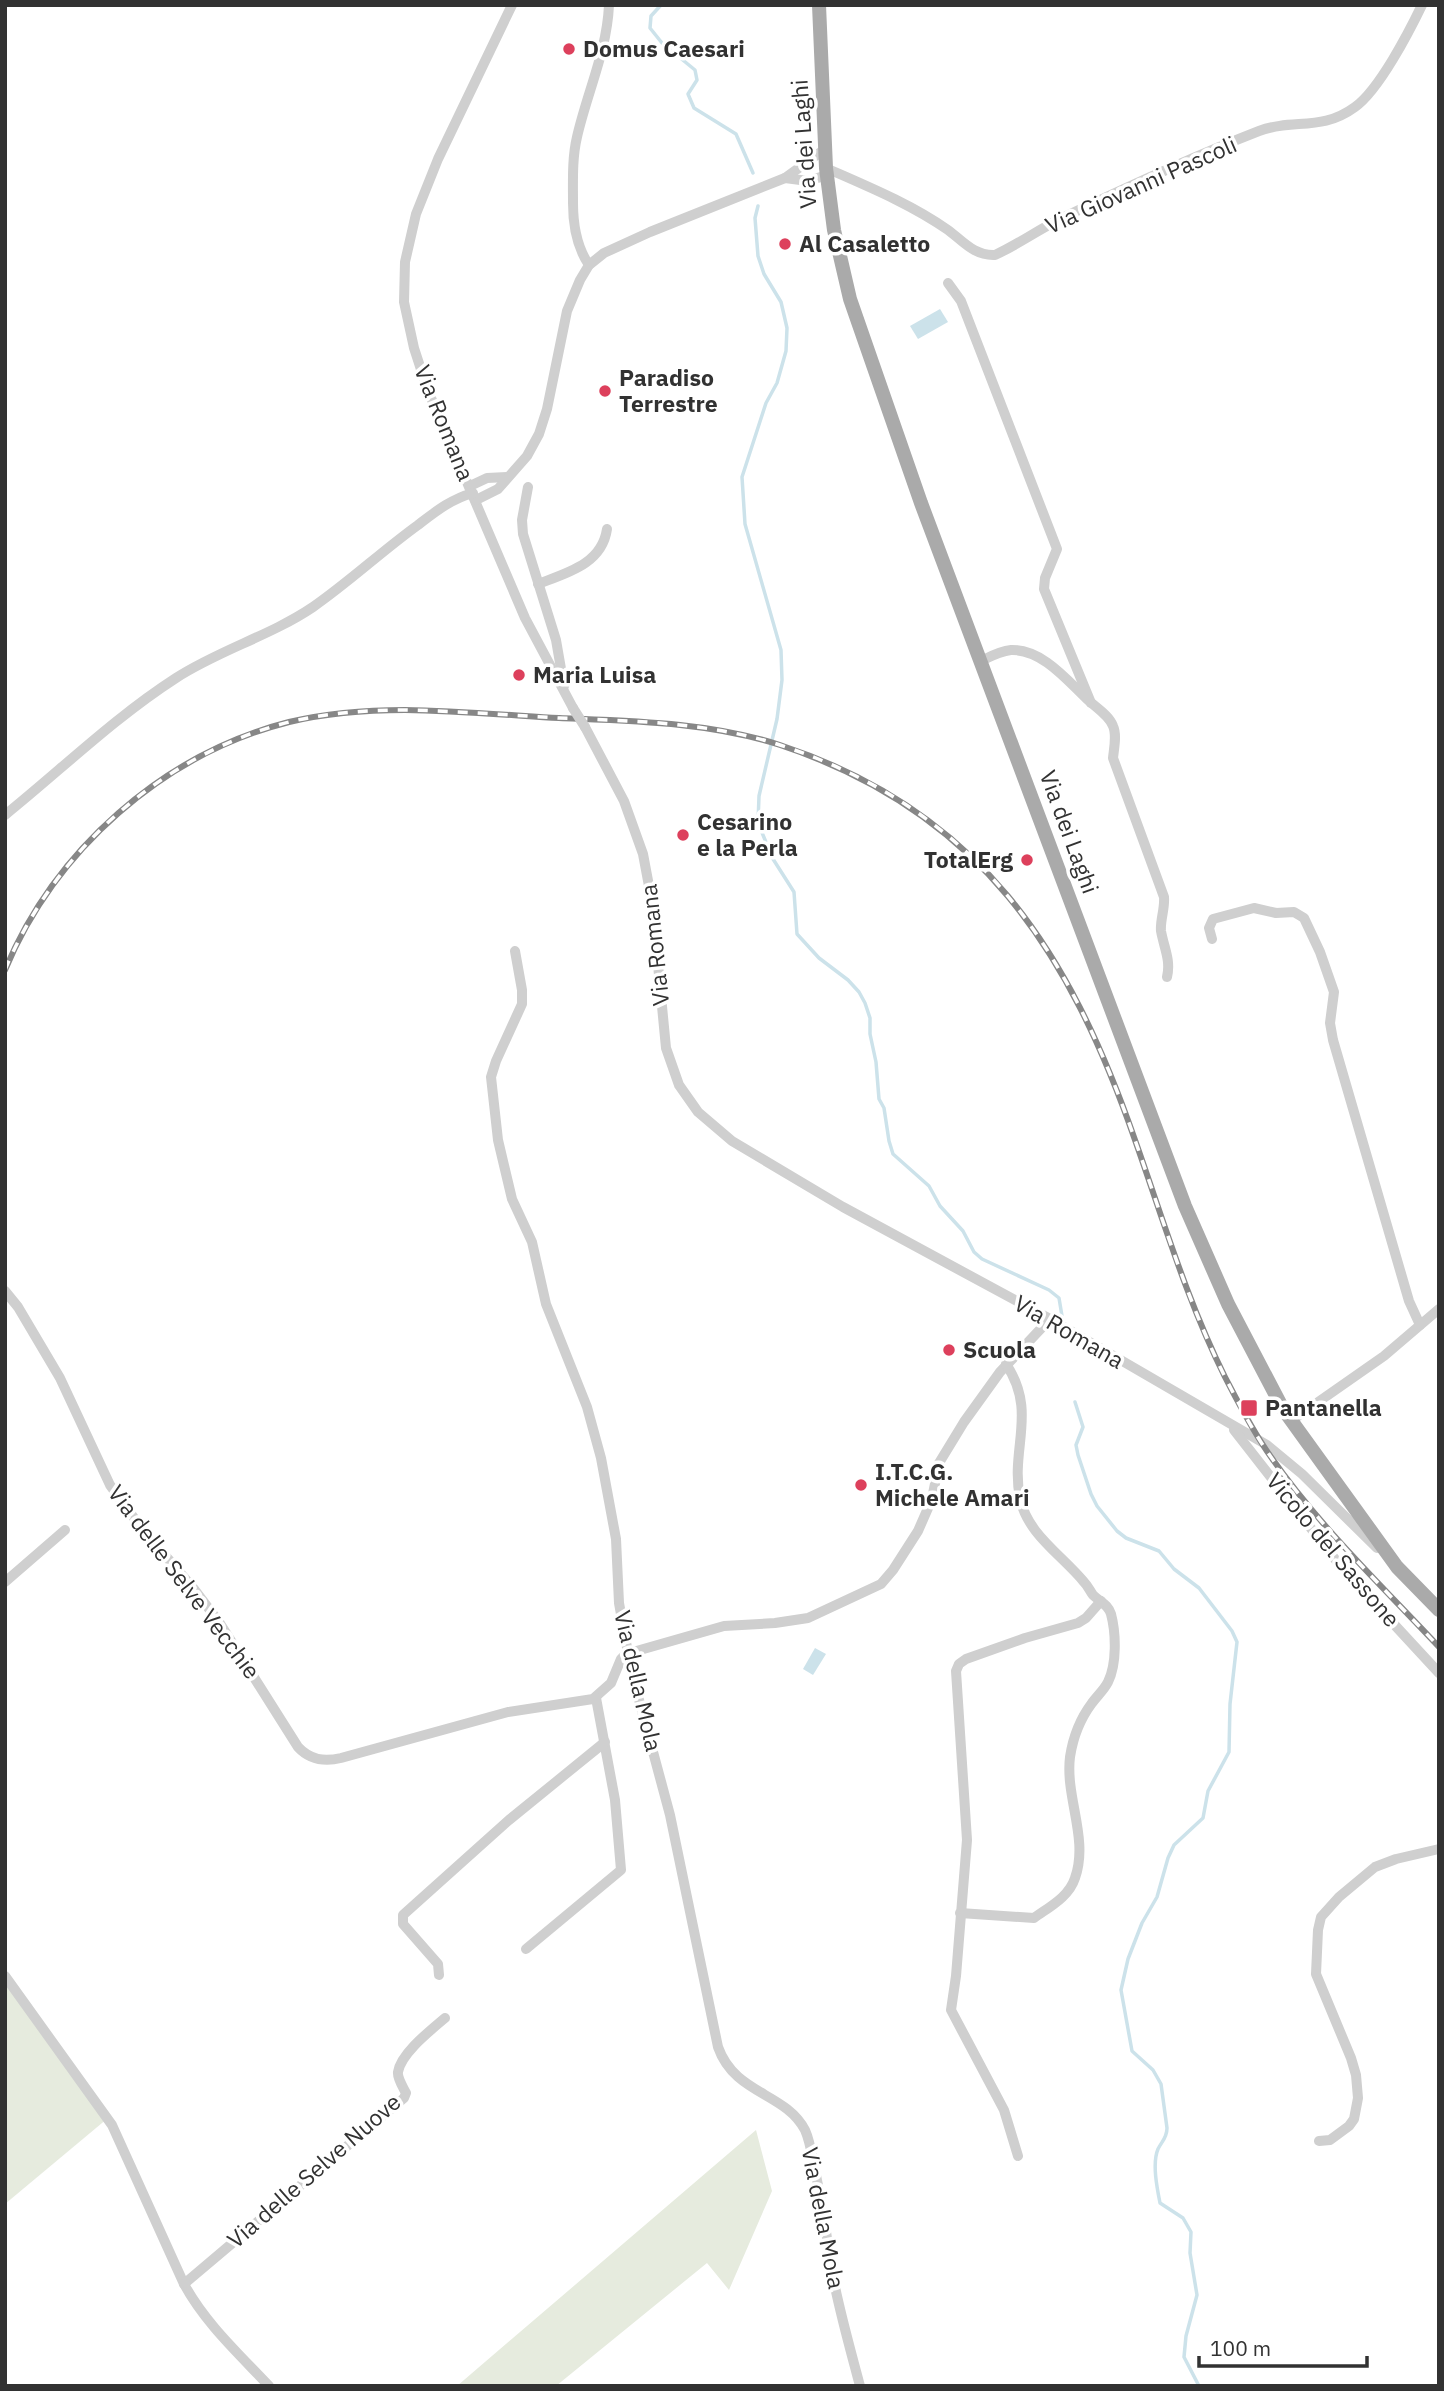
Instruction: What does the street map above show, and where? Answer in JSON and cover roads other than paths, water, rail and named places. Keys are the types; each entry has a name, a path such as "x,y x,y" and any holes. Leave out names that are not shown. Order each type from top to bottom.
{"main road":[{"name":"Via dei Laghi","path":"819,5 825,149 830,195 839,259 858,326 921,503 1191,1222 1258,1366 1291,1422 1397,1567 1439,1610"}],"street":[{"name":"Via Romana","path":"512,5 427,185 416,214 404,275 406,316 428,391 525,618 624,801 643,854 652,902 665,1042 673,1073 687,1100 705,1119 743,1148 908,1244 1050,1319 1267,1445 1291,1464 1397,1567"},
{"path":"589,265 580,249 575,231 573,164 576,140 601,56 609,5"},
{"name":"Via Giovanni Pascoli","path":"827,169 908,206 977,251 995,255 1120,190 1258,132 1283,126 1317,124 1350,110 1364,99 1392,60 1422,5"},
{"path":"5,815 104,731 163,687 194,668 295,619 456,498 495,491 527,456 541,428 567,311 589,265 604,253 650,232 785,178 825,149"},
{"path":"809,161 827,169"},
{"path":"807,181 827,169"},
{"path":"785,178 807,181 830,195"},
{"path":"948,283 961,300 1057,549 1045,578 1044,589 1091,703"},
{"path":"473,493 487,478 508,477"},
{"path":"528,487 522,520 523,534 559,648 564,693"},
{"path":"538,584 577,569 590,560 605,540 607,529"},
{"path":"981,660 1013,650 1035,655 1055,669 1113,725 1114,758 1164,897 1161,929 1170,964 1167,977"},
{"path":"1212,939 1209,928 1213,919 1254,908 1276,913 1294,912 1304,918 1312,932 1334,992 1330,1023 1333,1040 1409,1301 1420,1325"},
{"name":"Via della Mola","path":"514,951 522,1004 494,1066 491,1080 498,1140 512,1199 533,1244 546,1304 594,1427 616,1539 619,1603 637,1695 670,1815 718,2047 724,2061 736,2075 749,2087 787,2109 798,2120 806,2134 818,2183 836,2293 860,2386"},
{"name":"Via delle Selve Vecchie","path":"5,1290 60,1378 107,1481 138,1525 210,1610 253,1672 294,1742 307,1756 323,1761 335,1760 508,1712 596,1698"},
{"path":"1291,1422 1384,1356 1439,1309"},
{"path":"526,1949 621,1870 615,1800 596,1698 614,1677 622,1657 724,1626 808,1618 881,1584 910,1545 924,1518 941,1460 964,1422 1006,1364 1050,1319"},
{"path":"960,1913 1034,1917 1068,1892 1075,1880 1079,1852 1070,1795 1070,1756 1077,1729 1105,1688 1112,1672 1114,1635 1110,1612 1047,1544 1023,1508 1018,1489 1022,1403 1018,1382 1006,1364"},
{"name":"Vicolo del Sassone","path":"1230,1424 1342,1569 1439,1674"},
{"path":"5,1582 65,1530"},
{"path":"1018,2156 1004,2110 951,2011 967,1824 956,1693 957,1667 966,1659 1078,1623 1101,1601"},
{"path":"439,1975 438,1964 403,1924 403,1915 509,1820 605,1742"},
{"path":"1319,2141 1330,2140 1349,2126 1354,2119 1358,2098 1351,2058 1316,1974 1321,1917 1339,1897 1375,1867 1439,1849"},
{"path":"5,1976 112,2125 184,2284 210,2323 269,2386"},
{"name":"Via delle Selve Nuove","path":"184,2284 404,2098 406,2093 398,2076 399,2069 418,2041 445,2018"}],"water":[{"path":"940,309 948,322 918,339 910,326"},
{"path":"815,1648 826,1654 813,1675 803,1669"}],"waterway":[{"path":"661,5 651,16 650,28 662,43 695,70 697,80 688,94 694,108 736,134 753,173"},
{"path":"758,206 755,218 758,256 764,274 781,302 787,328 786,351 777,383 766,403 742,477 745,524 781,650 782,680 777,719 759,796 758,823 773,859 794,892 797,934 819,958 848,980 865,1003 870,1018 879,1099 884,1108 893,1154 929,1186 940,1206 963,1231 974,1252 982,1259 1049,1290 1059,1298 1062,1316"},
{"path":"1075,1402 1083,1427 1076,1445 1078,1455 1097,1506 1117,1531 1126,1538 1159,1551 1174,1569 1199,1588 1232,1631 1237,1642 1230,1704 1229,1752 1208,1791 1203,1818 1174,1845 1168,1858 1157,1897 1142,1923 1128,1959 1121,1990 1132,2051 1153,2070 1161,2084 1167,2128 1155,2161 1160,2203 1183,2218 1191,2232 1190,2253 1197,2295 1186,2336 1184,2357 1199,2386"}],"railway":[{"path":"5,970 26,926 53,885 84,847 118,813 157,783 198,757 243,737 289,722 318,716 405,710 671,724 753,737 850,773 911,808 963,849 1008,896 1046,949 1080,1007 1109,1071 1199,1319 1246,1418 1271,1457 1309,1507 1439,1647"}],"place":[{"name":"Domus Caesari","path":"569,49"},
{"name":"Al Casaletto","path":"785,244"},
{"name":"Paradiso Terrestre","path":"605,391"},
{"name":"Maria Luisa","path":"519,675"},
{"name":"Cesarino e la Perla","path":"683,835"},
{"name":"TotalErg","path":"1027,860"},
{"name":"Scuola","path":"949,1350"},
{"name":"Pantanella","path":"1249,1408"},
{"name":"I.T.C.G. Michele Amari","path":"861,1485"}]}
